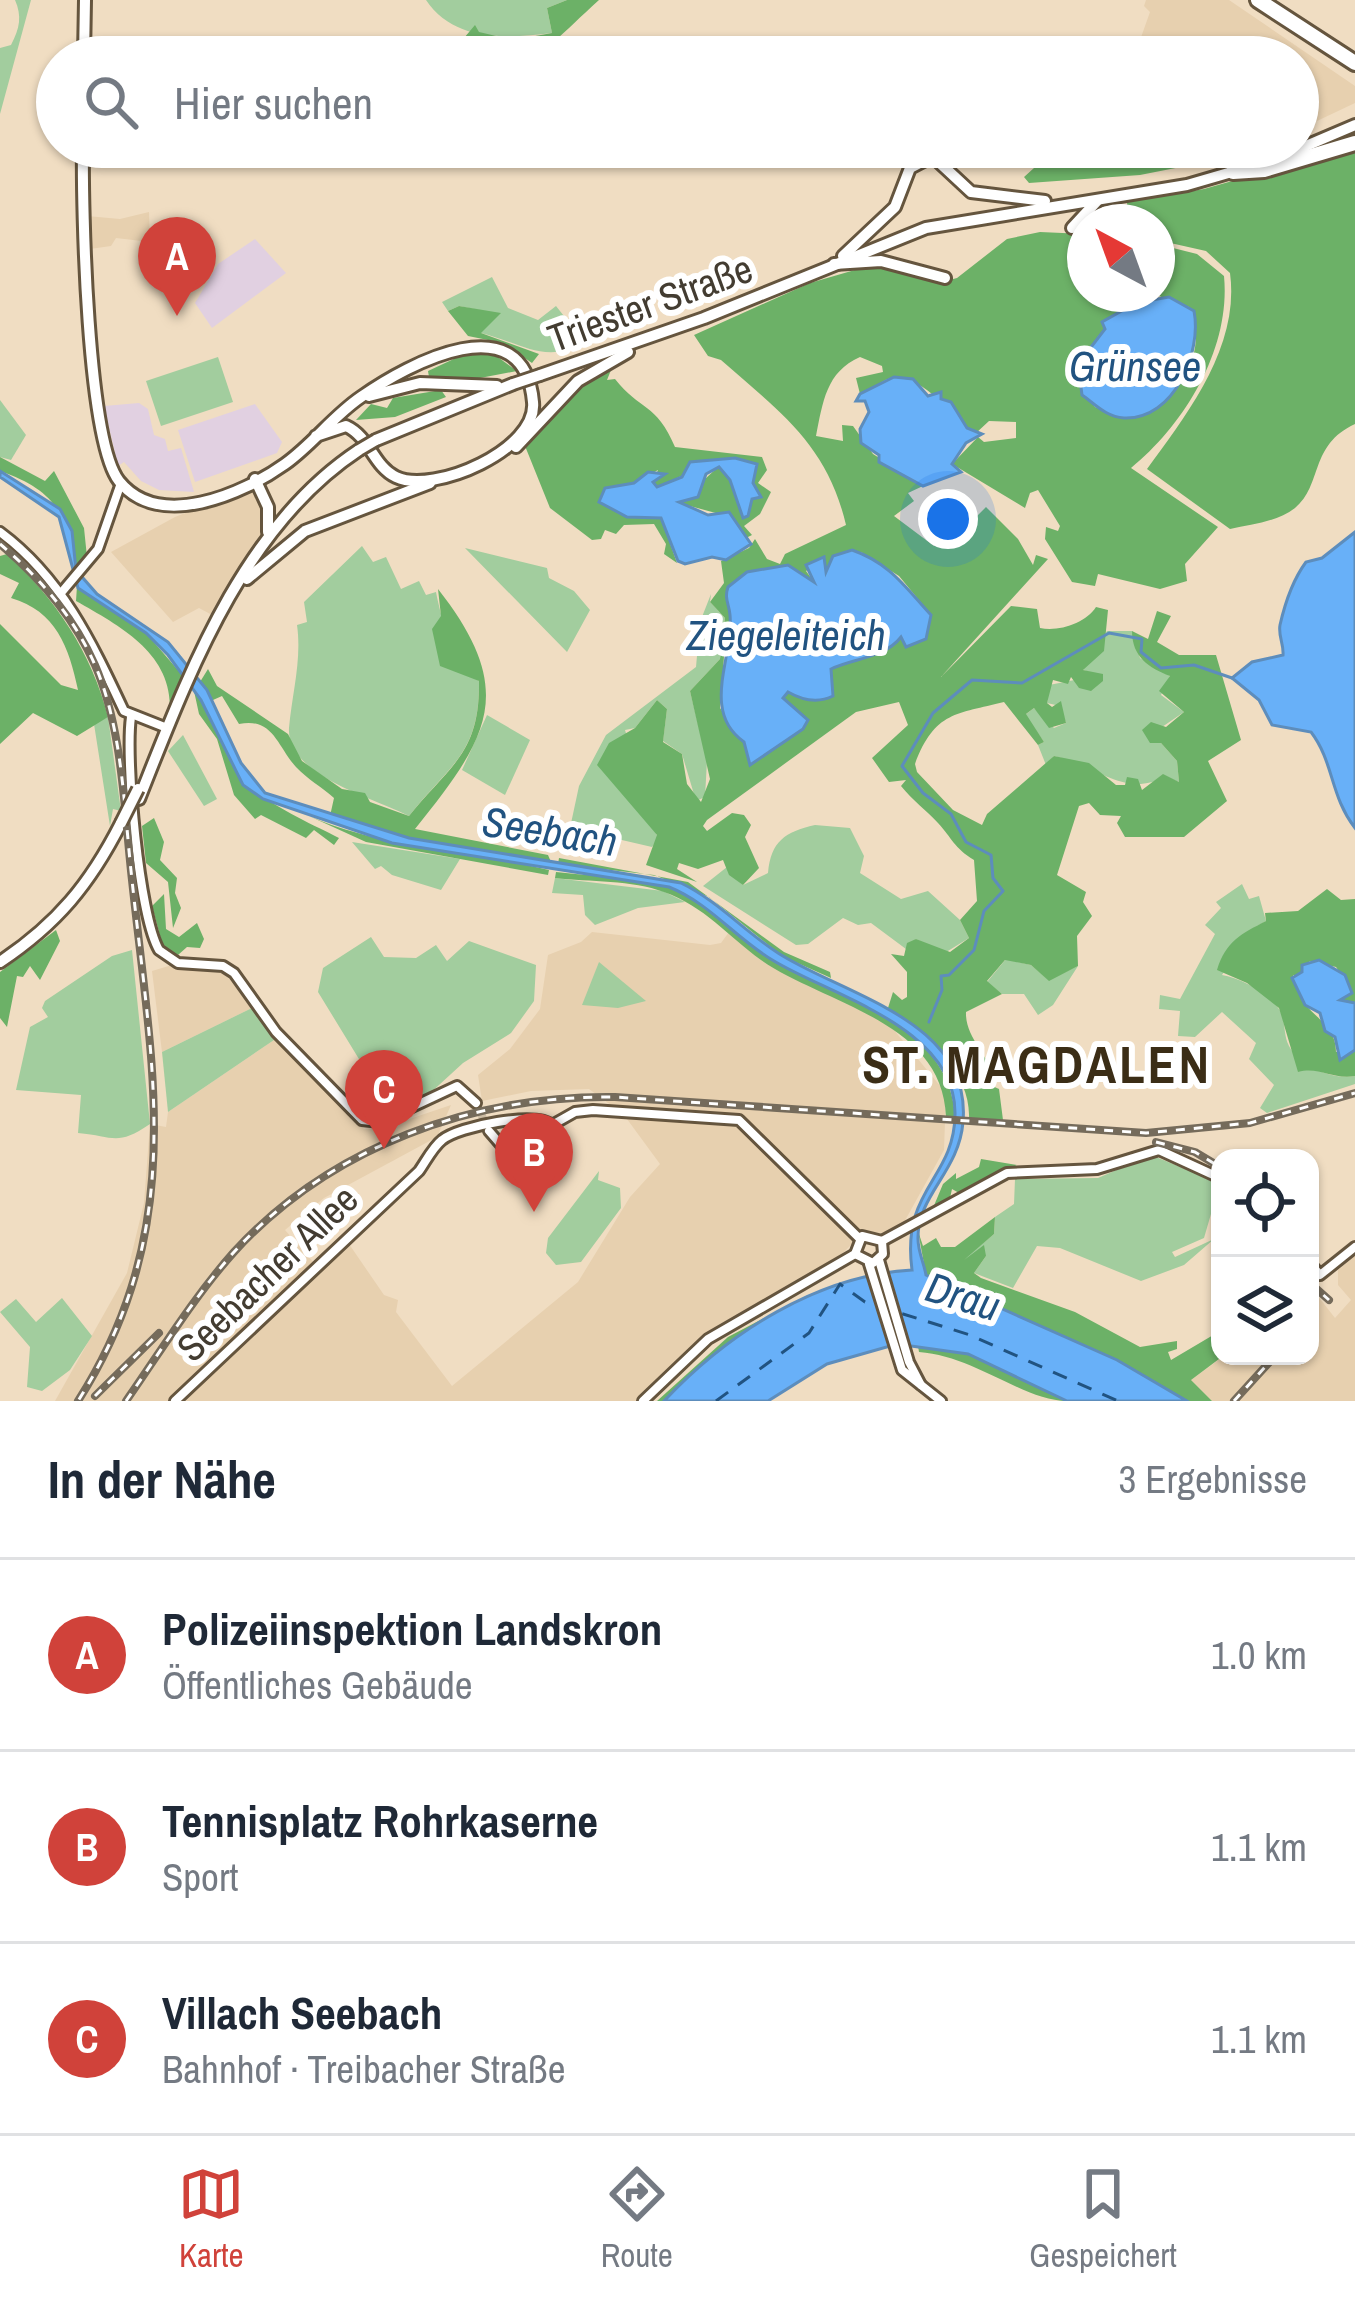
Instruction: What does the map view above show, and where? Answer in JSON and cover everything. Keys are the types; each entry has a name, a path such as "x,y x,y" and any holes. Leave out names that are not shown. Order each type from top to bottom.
{"highway":[{"path":"1258,0 1312,36"},
{"path":"1319,41 1355,67"},
{"path":"1319,153 1355,142"},
{"path":"1234,172 1270,168"}],"main road":[{"path":"84,36 85,0"},
{"name":"Triester Straße","path":"1319,139 1355,125"},
{"path":"83,168 108,459 121,483 142,500 179,507 255,479 285,464 361,397 412,367 484,344 504,348 522,365 533,411 516,439 485,461"},
{"path":"836,261 899,201 910,168"},
{"path":"946,168 971,192 1053,206"},
{"name":"Triester Straße","path":"0,962 62,914 109,851 218,622 267,538 300,499 359,450 507,386 646,338 926,228 1096,201 1244,168"},
{"path":"836,261 881,261 946,278"},
{"path":"236,590 305,531 485,461 528,438 590,371 642,346 646,338"},
{"path":"361,397 420,383 507,386"},
{"path":"343,410 346,426"},
{"path":"316,436 346,426 361,434 391,475 406,480 444,478"},
{"path":"255,479 268,507 267,538"},
{"path":"268,507 279,514 300,499"}],"street":[{"path":"61,593 86,566 105,533 121,483"},
{"path":"0,532 31,556 61,593 131,717 129,752 140,851 158,950 178,963 223,966 234,973 276,1031 362,1120 380,1122 457,1085 476,1103"},
{"path":"131,717 168,725"},
{"path":"152,722 158,730 155,753"},
{"path":"489,1131 502,1146 514,1149 574,1112 745,1122 859,1238"},
{"name":"Seebacher Allee","path":"175,1401 246,1339 449,1136 533,1117 552,1125"},
{"path":"941,1401 910,1380 904,1364 874,1264 882,1241 992,1179 1024,1169 1096,1169 1150,1150 1211,1174"},
{"path":"859,1238 874,1234 882,1241"},
{"path":"643,1401 708,1339 855,1254 859,1238"},
{"path":"1319,1274 1355,1246"},
{"path":"855,1254 874,1264"}],"shaded area":[{"path":"1146,0 1229,0 1282,36 1141,36 1150,12 1144,6"},
{"path":"1319,61 1355,86 1355,103 1319,120"},
{"path":"149,212 150,242 116,238 111,246 90,249 87,216 120,219"},
{"path":"255,239 286,273 212,328 195,303 218,264"},
{"path":"139,403 148,409 154,435 165,439 168,451 181,448 194,492 159,490 141,481 124,462 118,466 104,406"},
{"path":"255,404 282,442 277,453 195,482 178,430"},
{"path":"249,488 257,495 266,526 214,616 199,608 173,622 111,552 175,517"},
{"path":"592,932 710,945 721,943 729,932 763,961 889,1024 946,1093 944,1150 902,1226 885,1233 864,1232 833,1263 703,1338 638,1401 55,1401 127,1273 144,1203 150,1124 166,1127 168,1112 277,1038 364,1129 383,1128 451,1105 437,1137 324,1198 285,1230 316,1265 349,1244 384,1295 398,1300 396,1312 452,1386 578,1282 630,1197 660,1164 624,1115 589,1089 531,1091 482,1101 478,1075 510,1049 540,1009 548,955 581,942"},
{"path":"172,965 223,970 254,1007 162,1052 152,971"},
{"path":"1355,1256 1355,1401 1212,1401 1191,1380 1212,1365 1319,1365 1319,1298 1335,1318 1351,1300 1338,1285 1338,1270"}],"green space":[{"path":"15,0 31,0 0,114 0,48 11,45 16,33"},
{"path":"426,0 567,0 547,8 552,33 500,36 452,24"},
{"path":"567,0 599,0 560,36 535,36 552,33 547,8"},
{"path":"475,25 479,32 496,36 466,36"},
{"path":"1355,146 1355,424 1330,443 1310,488 1295,508 1230,529 1147,469 1193,402 1219,353 1231,300 1230,273 1206,251 1175,244 1175,204 1127,202 1204,189 1278,168 1319,168 1319,156"},
{"path":"1034,168 1176,168 1029,183 1024,177"},
{"path":"1040,232 1067,233 1067,312 1127,312 1097,337 1078,381 1095,407 1117,413 1158,403 1175,388 1195,350 1189,307 1175,302 1175,248 1197,254 1224,276 1220,330 1200,382 1169,430 1131,468 1218,527 1185,564 1187,581 1160,589 1098,574 1095,586 1072,582 1045,539 1046,527 1058,531 1060,526 1038,490 1030,493 1025,508 952,464 978,437 984,442 1016,438 1016,422 989,421 975,434 927,390 895,377 860,394 856,378 883,372 882,366 860,357 833,380 821,411 816,436 843,441 842,425 853,426 873,454 923,486 908,493 914,501 894,516 934,546 963,519 971,522 986,507 1018,539 1033,565 1036,555 1048,559 941,677 1011,606 1037,609 1040,628 1047,629 1079,622 1096,607 1108,610 1104,651 1083,670 1103,674 1103,681 1091,691 1079,688 1071,677 1068,684 1053,680 1047,703 1052,707 1061,701 1066,723 1049,728 1034,708 1026,714 1044,742 1038,745 1004,702 949,718 931,734 915,764 917,772 953,810 982,825 987,814 1054,756 1089,763 1116,785 1125,785 1127,777 1138,779 1142,790 1163,774 1179,782 1177,761 1161,743 1150,743 1142,730 1151,722 1166,727 1184,712 1159,691 1170,676 1143,660 1135,648 1132,631 1148,639 1157,611 1171,616 1157,642 1179,655 1216,655 1241,740 1208,761 1227,801 1184,837 1125,837 1117,823 1121,816 1100,815 1089,803 1079,806 1057,875 1086,892 1083,902 1092,916 1077,936 1078,966 1049,981 1031,965 1005,960 987,981 1002,994 966,1012 969,1029 994,1078 982,1075 981,1081 999,1089 1003,1120 969,1118 962,1084 943,1054 888,1008 893,992 902,1000 907,997 907,972 891,954 904,956 907,943 916,939 950,952 969,938 960,920 977,901 974,860 901,786 906,780 889,782 872,758 908,725 899,702 856,712 707,820 703,826 707,831 732,813 744,815 751,825 745,837 759,868 743,885 729,875 723,860 698,869 679,863 677,869 697,882 646,865 657,835 597,765 609,743 635,728 657,700 667,709 663,742 682,754 687,784 701,802 710,779 690,691 720,659 725,618 710,602 724,583 721,561 749,548 755,539 767,559 780,564 785,554 846,525 838,497 814,451 763,396 721,360 708,356 694,335 810,283 872,265 942,282 957,278 1007,239","holes":["861,552 899,576 928,611 926,639 906,647 901,637 831,669 832,696 810,700 789,691 782,697 807,720 804,729 750,765 744,742 720,708 726,631 732,621 728,587 747,572 788,565 814,582 806,571 819,561 825,573 834,557"]},
{"path":"492,277 508,308 538,320 556,306 587,345 556,352 533,350 481,333 479,328 499,314 459,306 448,311 442,302"},
{"path":"459,306 501,313 481,333 539,354 532,363 503,343 468,336 448,311"},
{"path":"491,352 517,371 454,383 429,377 428,371 458,357"},
{"path":"218,357 233,402 161,426 146,381"},
{"path":"613,365 607,380 615,379 654,414 675,447 762,457 767,470 758,483 771,492 760,514 744,526 752,535 746,538 734,518 679,503 718,467 730,480 743,517 752,499 760,497 753,483 757,464 742,460 717,461 656,487 658,470 599,502 627,517 661,518 677,563 664,554 666,544 654,524 624,525 616,534 605,530 601,539 592,540 550,508 525,446 596,372"},
{"path":"441,390 446,397 395,417 356,420 371,404 387,408 393,398"},
{"path":"0,400 26,435 11,460 0,457"},
{"path":"0,457 45,481 54,471 84,528 87,557 76,570 56,507 35,487 0,471"},
{"path":"362,546 373,562 386,557 401,589 419,581 426,595 436,592 456,654 479,681 468,742 409,816 317,772 292,745 289,728 297,625 307,622 304,602"},
{"path":"465,548 547,568 549,578 574,591 590,610 567,652"},
{"path":"7,554 70,628 101,693 108,717 77,736 33,713 0,744 0,624 61,685 78,690 70,659 50,621 11,598 19,583 0,574 0,556"},
{"path":"77,586 146,633 183,676 170,705 161,670 151,655 125,631 76,601"},
{"path":"438,589 479,657 486,686 484,714 461,768 415,829 548,855 551,862 409,838 330,816 334,798 296,767 273,735 260,725 239,724 222,696 213,700 200,682 208,669 217,686 288,734 302,761 342,789 365,793 370,802 409,816 460,757 478,706 479,681 440,666 432,629 441,616"},
{"path":"711,594 710,602 725,618 720,659 690,691 707,761 705,797 696,801 682,754 663,741 667,709 657,700 635,728 625,730 658,839 652,847 570,828 579,786 606,735 696,667 700,622"},
{"path":"1107,631 1132,631 1140,658 1170,676 1161,695 1184,712 1162,727 1161,743 1177,761 1179,782 1166,777 1150,783 1123,782 1054,756 1046,765 1038,745 1044,742 1025,715 1034,708 1054,728 1066,723 1060,706 1047,703 1049,685 1100,675 1083,670"},
{"path":"194,691 241,778 281,808 339,838 334,845 314,830 306,838 261,815 255,819 234,795 217,739 199,714"},
{"path":"487,715 530,740 505,795 462,770"},
{"path":"108,717 121,811 113,809 110,826 94,724"},
{"path":"183,735 217,799 204,806 168,751"},
{"path":"309,816 367,836 549,870 548,875 366,842"},
{"path":"154,818 164,842 160,860 177,878 175,893 181,908 173,928 168,882 146,863 142,826"},
{"path":"815,825 850,828 864,856 860,873 901,899 928,891 960,920 969,938 943,954 916,939 906,949 871,923 858,925 843,918 808,944 796,945 703,886 727,867 743,885 768,873 772,853 781,840"},
{"path":"352,842 460,859 441,890 392,875 381,866 375,869"},
{"path":"559,858 645,874 558,864"},
{"path":"556,872 646,881 700,903 770,958 911,1035 933,1057 948,1084 955,1116 946,1117 940,1084 925,1058 903,1037 761,960 691,905 652,888 555,878"},
{"path":"657,876 688,882 708,897"},
{"path":"555,878 663,891 685,902 638,908 595,925 585,915 583,895 552,893"},
{"path":"1242,884 1249,899 1259,896 1266,921 1252,929 1222,975 1254,987 1274,1003 1289,1046 1301,1060 1327,1074 1355,1076 1355,1084 1267,1113 1260,1108 1274,1085 1249,1059 1256,1043 1222,1012 1195,1037 1178,1036 1180,1011 1159,1009 1160,995 1180,999 1215,934 1205,925 1221,908 1216,902"},
{"path":"1327,889 1341,900 1355,899 1355,1003 1339,1000 1351,988 1336,967 1310,961 1299,975 1293,975 1302,1000 1330,1030 1336,1052 1355,1050 1355,1076 1298,1072 1279,1008 1247,983 1217,970 1230,945 1266,921 1265,913 1298,911"},
{"path":"164,894 166,929 179,937 197,923 204,939 200,948 187,947 178,955 163,947 152,906"},
{"path":"713,900 784,952 830,972 831,978 782,956"},
{"path":"56,930 60,941 40,980 30,966 23,977 17,976 7,1027 0,1018 0,972"},
{"path":"371,937 384,957 416,958 436,945 447,961 469,941 536,965 534,1001 511,1033 463,1063 427,1096 392,1113 318,992 323,968"},
{"path":"132,950 150,1124 122,1138 78,1133 81,1095 16,1090 30,1027 48,1017 42,1008 45,1001 112,956"},
{"path":"1006,959 1031,965 1049,980 1078,966 1053,1005 1038,1015 1024,994 1002,994 987,982"},
{"path":"599,962 646,1001 618,1008 582,1005"},
{"path":"254,1007 277,1038 168,1112 162,1052"},
{"path":"1151,1155 1211,1179 1211,1214 1204,1238 1172,1252 1175,1257 1211,1242 1184,1265 1141,1281 1060,1248 1037,1246 1013,1288 974,1273 986,1256 963,1260 994,1234 995,1217 1014,1204 1015,1179 1098,1178"},
{"path":"981,1159 1017,1165 959,1193 952,1189 950,1198 933,1208 943,1184 956,1173 956,1179 979,1167"},
{"path":"599,1171 598,1180 620,1188 621,1208 581,1262 556,1265 546,1253 548,1238"},
{"path":"995,1217 994,1234 964,1260 984,1245 986,1256 974,1273 981,1278 1075,1312 1140,1347 1177,1341 1177,1349 1168,1352 1171,1360 1211,1336 1211,1365 1191,1380 1212,1401 1187,1401 1117,1360 926,1275 918,1231 923,1246 936,1238 941,1247 955,1247"},
{"path":"812,1296 750,1328 664,1401 657,1401 728,1337"},
{"path":"62,1298 92,1336 70,1370 42,1391 27,1387 30,1347 0,1312 16,1299 36,1322"},
{"path":"918,1346 968,1354 1067,1401 1034,1394 960,1361 919,1352"}],"water":[{"name":"Grünsee","path":"1175,300 1194,311 1189,363 1171,396 1158,408 1142,416 1118,417 1082,395 1078,364 1105,329 1102,322 1120,312 1175,312"},
{"path":"894,377 913,379 928,396 941,392 941,399 951,402 967,428 982,434 966,443 952,464 961,472 923,486 879,462 879,455 861,443 860,429 869,412 865,401 856,401 860,394"},
{"path":"735,458 757,464 753,483 761,497 752,499 748,516 743,518 730,480 719,467 706,474 698,497 679,502 708,515 729,512 751,544 726,560 678,561 661,518 627,517 599,502 605,488 634,483 648,472 665,474 653,482 657,487 682,477 690,462"},
{"name":"Drau","path":"0,471 60,509 72,531 76,570 97,594 168,642 207,690 241,763 265,793 409,838 681,883 778,953 898,1015 926,1035 947,1058 960,1087 963,1122 954,1155 919,1223 918,1244 926,1275 1117,1360 1187,1401 1067,1401 968,1354 897,1344 827,1364 768,1401 664,1401 717,1353 777,1312 843,1283 912,1270 914,1220 946,1155 955,1115 950,1085 936,1059 887,1019 774,961 698,903 669,887 392,843 263,799 243,785 201,700 168,655 146,633 78,588 59,517 0,477"},
{"path":"1355,532 1355,828 1311,732 1272,725 1259,700 1232,678 1252,662 1283,655 1280,625 1301,569"},
{"name":"Ziegeleiteich","path":"852,550 887,569 931,615 926,639 906,647 901,637 878,653 831,669 833,696 810,700 788,692 783,698 808,720 803,729 750,765 744,742 731,729 721,699 730,631 728,587 747,572 788,565 814,582 806,565 824,557 826,572 833,556"},
{"path":"1319,960 1345,975 1352,993 1340,1000 1355,1003 1355,1050 1340,1060 1335,1037 1325,1031 1320,1013 1305,1005 1292,978 1302,972 1302,965"}],"waterway":[{"path":"929,1022 942,990 941,976 949,975 974,950 984,911 1003,891 993,878 991,855 966,842 951,814 923,793 902,766 933,713 972,680 1022,683 1109,633 1142,639 1141,652 1161,668 1194,665 1232,678"}],"ferry route":[{"path":"716,1401 809,1333 840,1284 865,1302 970,1335 1118,1401"}],"tunnel":[{"path":"476,1103 488,1129"}],"railway":[{"path":"0,544 66,614 104,690 121,771 153,1082 149,1210 136,1273 113,1337 78,1401"},
{"path":"126,1401 205,1288 272,1215 360,1156 458,1117 510,1105 615,1097 1146,1133 1250,1123 1355,1093"},
{"path":"1156,1142 1195,1152 1211,1162"},
{"path":"1319,1291 1329,1300"},
{"path":"95,1396 159,1333"},
{"path":"1234,1401 1267,1365"}],"place":[{"name":"Polizeiinspektion Landskron","path":"177,316"},
{"name":"Villach Seebach","path":"384,1149"},
{"name":"Tennisplatz Rohrkaserne","path":"534,1212"}],"district":[{"name":"ST. MAGDALEN","path":"1037,1064"}],"water label":[{"name":"Seebach","path":"550,831"}]}
